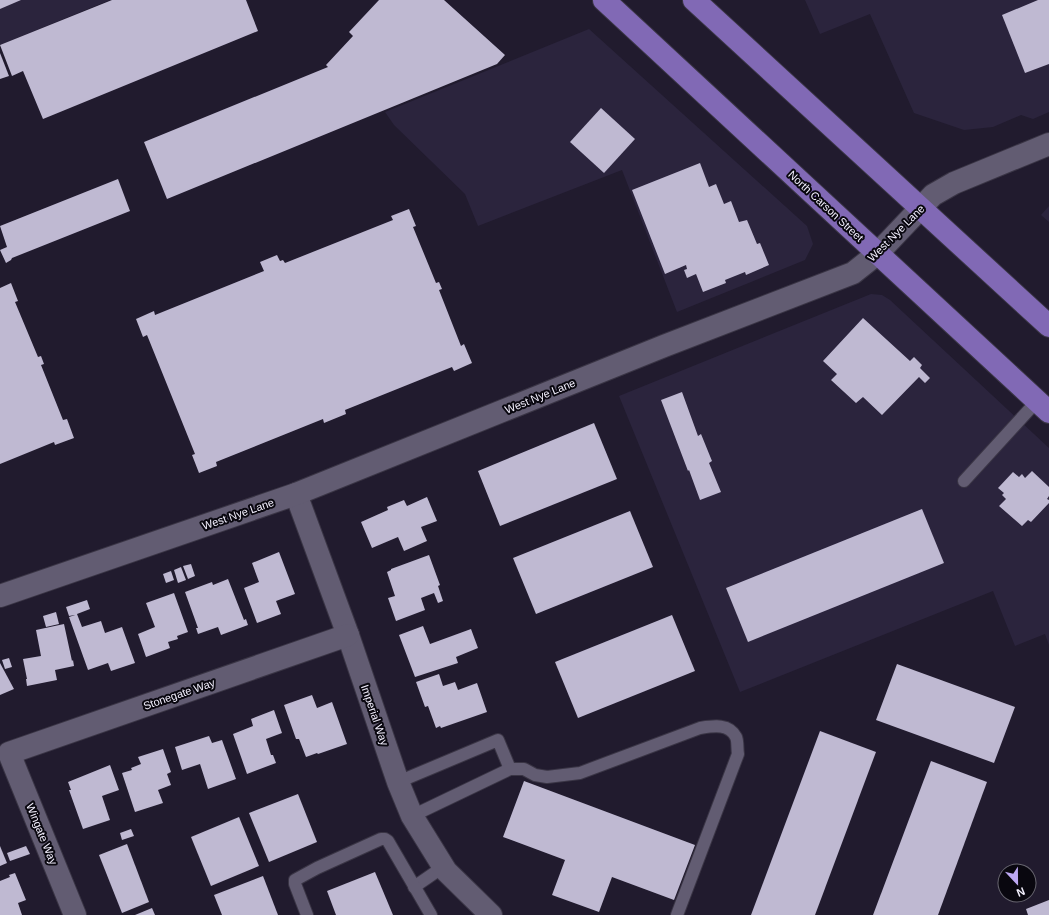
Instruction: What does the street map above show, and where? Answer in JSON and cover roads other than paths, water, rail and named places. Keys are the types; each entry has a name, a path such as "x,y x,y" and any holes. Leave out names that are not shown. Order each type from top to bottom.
{"main road":[{"name":"North Carson Street","path":"604,0 1043,406"},
{"path":"694,0 1049,326"}],"street":[{"name":"West Nye Lane","path":"0,596 296,494 657,349 853,273 877,254 934,195 954,183 1049,144"},
{"name":"Imperial Way","path":"296,494 348,635 398,782 412,816 446,871 491,915"},
{"name":"Stonegate Way","path":"9,753 348,635"},
{"name":"Wingate Way","path":"9,753 75,915"}],"lane":[{"path":"964,481 1043,406"},
{"path":"412,816 510,769 524,769 535,775 547,777 574,774 587,771 700,728 719,726 729,729 736,737 738,754 677,915"},
{"path":"398,782 498,740 510,769"},
{"path":"307,915 294,884 295,880 317,868 385,839 388,841 431,915"},
{"path":"414,887 443,867"}]}
